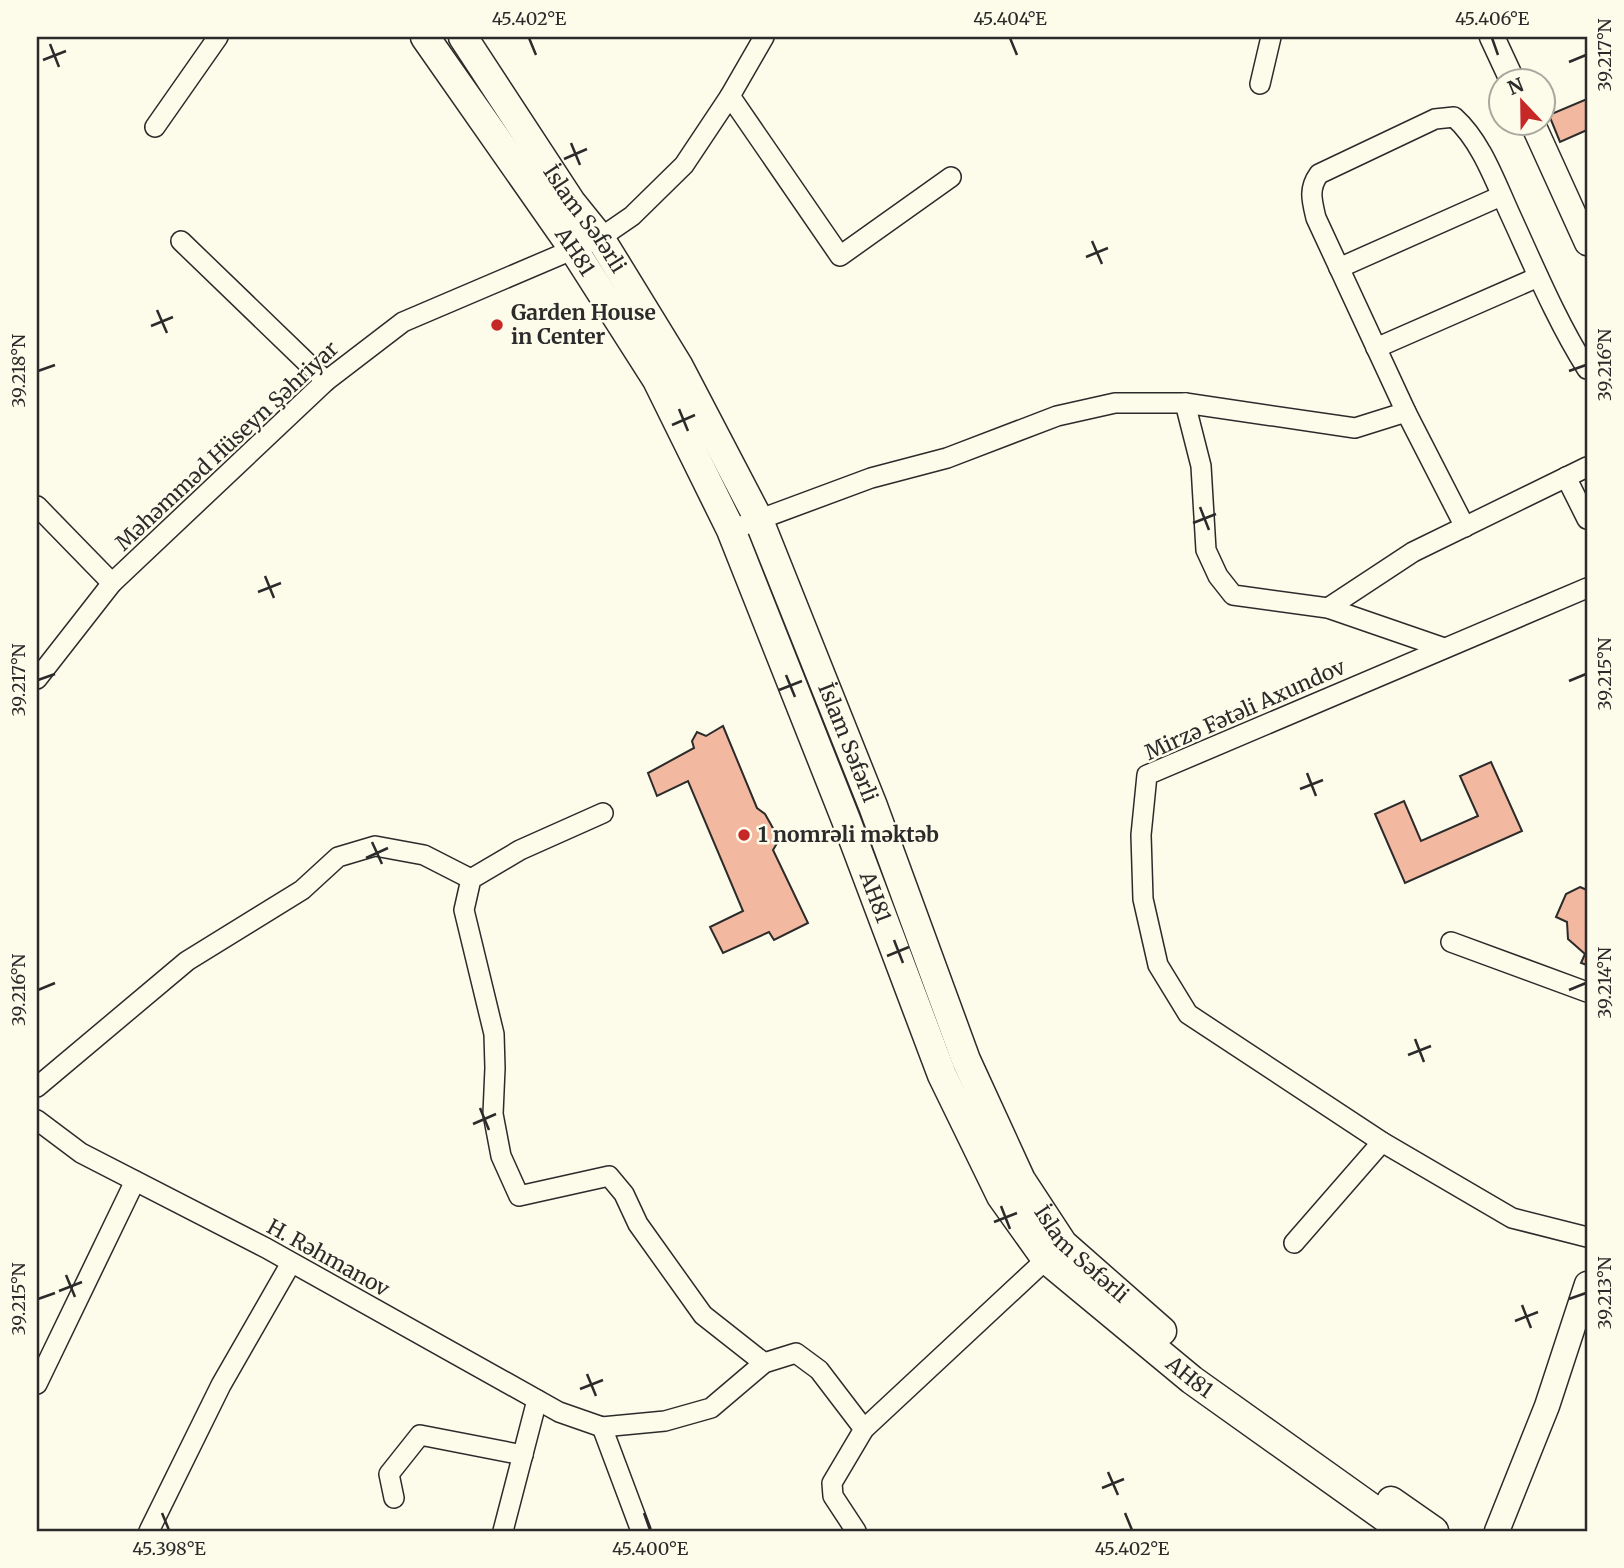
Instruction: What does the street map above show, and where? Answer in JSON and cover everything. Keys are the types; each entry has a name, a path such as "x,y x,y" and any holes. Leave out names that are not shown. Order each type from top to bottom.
{"highway":[{"name":"AH81","path":"425,37 574,250 657,380 731,530 846,820 942,1075 1001,1195 1055,1252 1192,1380 1404,1531"},
{"name":"İslam Səfərli","path":"463,37 571,202 600,238 678,365 758,518 873,806 965,1060 1055,1252 1200,1364 1434,1531"}],"main road":[{"path":"1492,37 1505,66"},
{"path":"1538,136 1587,243"},
{"path":"1497,1531 1547,1406 1587,1284"}],"street":[{"path":"155,127 218,37"},
{"name":"Məhəmməd Hüseyn Şəhriyar","path":"37,678 112,583 326,381 403,322 600,238 632,215 684,164 730,96 764,37"},
{"path":"1260,84 1271,37"},
{"path":"730,96 840,256 951,177"},
{"path":"1465,527 1406,412 1316,218 1311,193 1313,182 1319,174 1435,119 1454,117 1467,128 1538,276 1587,369"},
{"path":"1339,268 1501,196"},
{"path":"181,241 326,381"},
{"path":"1376,348 1538,276"},
{"path":"731,530 870,478 947,458 1057,416 1115,403 1185,403 1355,428 1406,412"},
{"path":"1185,403 1201,466 1206,550 1218,576 1233,595 1328,608 1444,648"},
{"path":"1328,608 1413,552 1587,467"},
{"path":"1566,477 1587,519"},
{"name":"Məhəmməd Hüseyn Şəhriyar","path":"37,506 112,583"},
{"name":"Mirzə Fətəli Axundov","path":"1587,588 1147,775 1140,835 1143,899 1158,965 1188,1014 1382,1142 1512,1218 1587,1237"},
{"path":"604,813 520,850 471,878 464,910 494,1034 493,1114 502,1156 519,1196 610,1176 624,1194 638,1224 703,1315 764,1363"},
{"path":"37,1087 187,961 302,890 338,857 376,846 424,855 471,878"},
{"path":"1451,942 1587,992"},
{"name":"H. Rəhmanov","path":"37,1120 80,1153 291,1263 559,1412 602,1427"},
{"path":"1294,1243 1382,1142"},
{"path":"37,1384 135,1181"},
{"path":"856,1531 833,1496 832,1483 864,1429 1055,1252"},
{"path":"149,1531 221,1385 291,1263"},
{"path":"641,1531 602,1427 665,1421 712,1408 764,1363 796,1353 819,1370 864,1429"},
{"path":"503,1531 537,1400"},
{"path":"394,1498 389,1474 420,1435 523,1455"}],"building":[{"path":"1587,99 1587,130 1560,142 1558,111"},
{"name":"1 nomrəli məktəb","path":"723,726 757,808 765,814 779,840 773,850 808,923 774,940 769,932 723,953 710,927 743,911 688,781 657,796 648,773 694,748 692,741 697,732 706,736"},
{"path":"1491,762 1522,831 1405,883 1375,814 1404,801 1421,841 1478,816 1460,776"},
{"path":"1580,887 1587,890 1587,965 1581,963 1585,954 1568,939 1567,922 1556,917 1566,894"}],"place":[{"name":"Garden House in Center","path":"497,325"},
{"name":"1 nomrəli məktəb","path":"744,835"}]}
